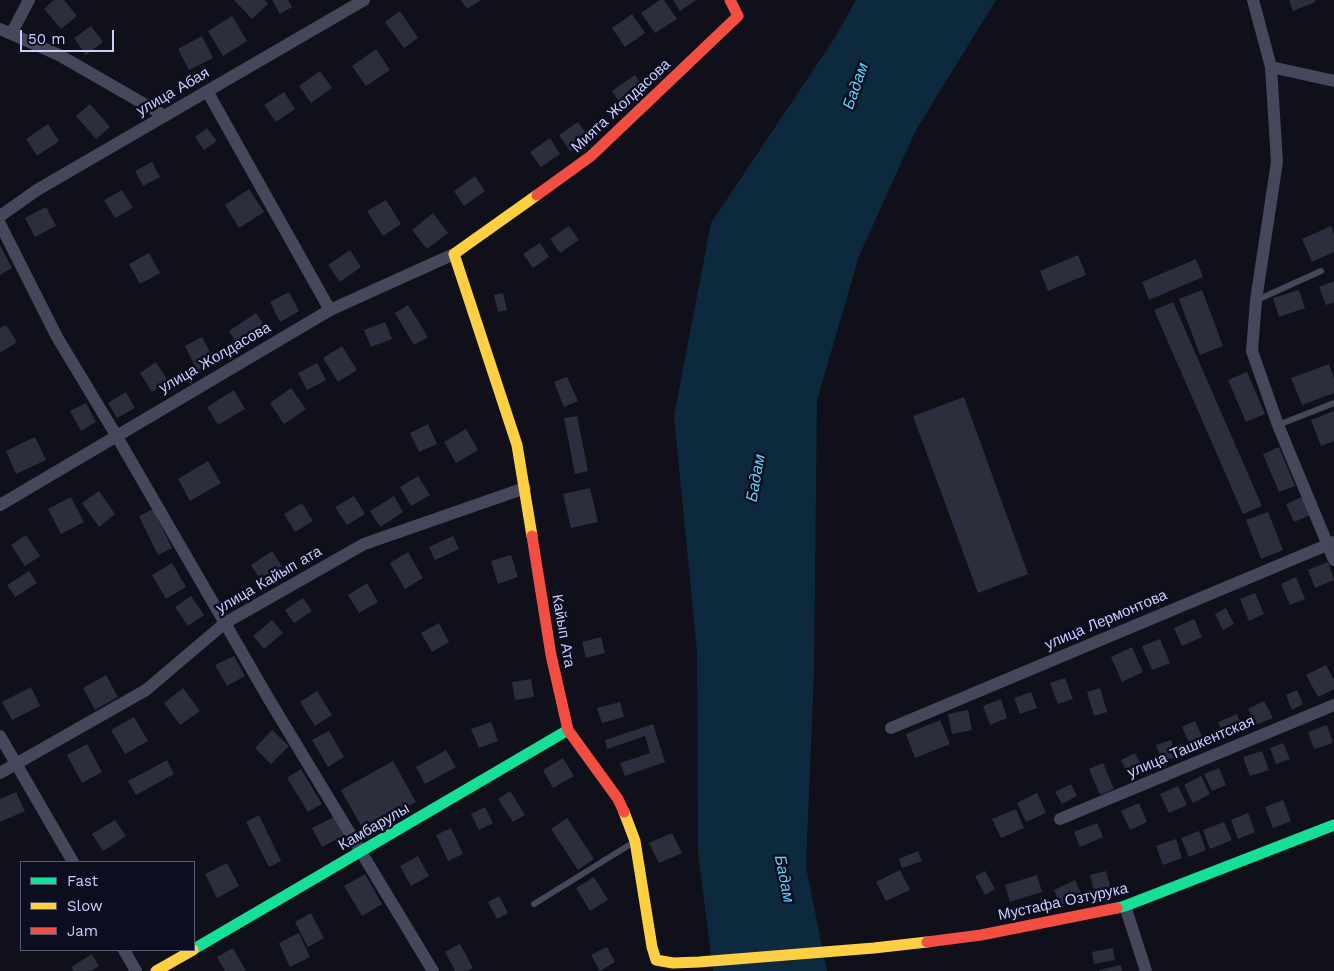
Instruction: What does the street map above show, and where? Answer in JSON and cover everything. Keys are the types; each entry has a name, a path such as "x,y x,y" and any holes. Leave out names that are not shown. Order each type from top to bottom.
{"street":[{"path":"29,0 6,32 59,55 165,116"},
{"name":"улица Абая","path":"0,216 37,190 364,0"},
{"name":"Мията Жолдасова","path":"454,254 591,156 738,16 730,0"},
{"path":"1253,0 1271,67 1277,162 1256,300 1252,352 1278,426 1331,543 1334,560"},
{"path":"1271,67 1334,81"},
{"path":"207,91 330,310"},
{"path":"0,224 57,337 270,701 433,971"},
{"name":"улица Жолдасова","path":"0,505 330,310 454,254"},
{"name":"Кайып Ата","path":"454,254 518,445 551,655 568,730 618,799 627,819 635,841 654,965 699,962"},
{"name":"улица Кайып ата","path":"0,773 146,690 225,623 364,544 524,488"},
{"name":"улица Лермонтова","path":"892,728 1331,543"},
{"name":"улица Ташкентская","path":"1060,819 1334,704"},
{"name":"Камбарулы","path":"195,948 568,730"},
{"path":"0,736 72,861"},
{"name":"Мустафа Озтурука","path":"699,962 874,948 981,935 1125,906 1334,825"},
{"path":"1125,906 1146,971"},
{"path":"125,951 136,971"},
{"name":"Камбарулы","path":"156,971 190,951"}],"lane":[{"path":"1256,300 1321,271"},
{"path":"1278,426 1334,403"},
{"path":"534,904 635,841"}],"water":[{"name":"Бадам","path":"856,0 996,0 916,130 859,256 817,400 814,671 806,867 827,971 713,971 698,852 697,651 674,416 711,223 836,36"}],"building":[{"path":"54,0 64,0 77,16 61,29 44,9"},
{"path":"234,0 265,0 268,4 252,19"},
{"path":"272,0 288,0 292,7 280,14"},
{"path":"461,0 481,0 467,9"},
{"path":"660,0 664,0 677,19 655,33 641,13"},
{"path":"673,0 696,0 680,11"},
{"path":"1289,0 1315,0 1315,2 1293,11"},
{"path":"400,11 418,38 404,48 385,22"},
{"path":"632,14 645,33 625,47 612,28"},
{"path":"232,16 247,41 223,56 208,31"},
{"path":"91,26 103,42 86,55 74,38"},
{"path":"202,36 213,58 189,70 178,49"},
{"path":"376,49 390,70 366,86 352,66"},
{"path":"320,71 332,88 311,103 299,86"},
{"path":"635,75 645,90 622,106 612,91"},
{"path":"284,92 295,109 276,122 264,105"},
{"path":"90,104 110,127 96,139 76,116"},
{"path":"578,122 589,138 570,151 559,135"},
{"path":"48,124 59,141 37,156 26,139"},
{"path":"207,128 217,141 204,150 195,137"},
{"path":"550,138 560,154 541,167 530,152"},
{"path":"152,162 160,177 143,186 135,171"},
{"path":"475,176 485,191 464,206 454,191"},
{"path":"249,189 264,212 239,228 225,205"},
{"path":"122,190 133,208 115,218 104,200"},
{"path":"386,200 401,224 383,236 367,211"},
{"path":"46,207 56,226 35,237 25,218"},
{"path":"433,213 448,233 427,249 412,230"},
{"path":"569,226 579,240 560,253 550,239"},
{"path":"1331,226 1334,234 1334,252 1312,262 1302,239"},
{"path":"540,243 549,257 533,268 523,254"},
{"path":"0,245 12,268 0,275"},
{"path":"350,250 361,267 340,282 328,265"},
{"path":"149,253 160,273 140,284 129,264"},
{"path":"1078,255 1086,275 1048,291 1040,271"},
{"path":"1196,259 1203,277 1149,300 1142,282"},
{"path":"1334,281 1334,302 1326,305 1319,287"},
{"path":"1202,290 1223,346 1200,355 1179,299"},
{"path":"1299,290 1305,308 1279,317 1273,298"},
{"path":"289,292 299,311 280,322 270,302"},
{"path":"503,293 507,310 498,312 494,295"},
{"path":"1173,302 1262,506 1243,514 1154,310"},
{"path":"408,305 428,337 414,345 395,313"},
{"path":"256,313 268,331 240,349 229,331"},
{"path":"385,322 392,339 371,347 364,330"},
{"path":"6,325 17,342 0,353 0,328"},
{"path":"202,337 216,364 199,374 185,346"},
{"path":"342,346 357,370 338,382 323,358"},
{"path":"156,362 168,381 152,392 140,373"},
{"path":"317,363 326,380 307,390 298,373"},
{"path":"1329,364 1334,378 1334,393 1302,405 1291,378"},
{"path":"1247,372 1265,414 1246,422 1228,380"},
{"path":"567,377 578,401 564,407 554,382"},
{"path":"291,388 306,409 284,424 270,403"},
{"path":"234,390 245,409 218,425 207,407"},
{"path":"126,392 135,408 117,418 108,403"},
{"path":"964,397 1028,574 978,593 913,416"},
{"path":"86,403 96,422 81,431 70,411"},
{"path":"1334,411 1334,441 1321,446 1311,420"},
{"path":"577,416 588,471 575,474 564,418"},
{"path":"428,424 437,444 419,452 410,433"},
{"path":"466,429 478,450 456,463 444,442"},
{"path":"35,437 46,460 16,474 6,451"},
{"path":"1279,447 1295,486 1279,492 1263,454"},
{"path":"208,461 221,483 190,501 178,479"},
{"path":"418,476 430,495 411,506 400,487"},
{"path":"590,488 598,522 571,528 563,494"},
{"path":"99,491 115,514 99,527 82,503"},
{"path":"354,496 365,514 347,525 335,507"},
{"path":"394,496 403,512 380,527 370,511"},
{"path":"71,497 84,522 61,534 48,509"},
{"path":"1302,497 1310,515 1294,522 1286,504"},
{"path":"302,503 313,521 295,532 284,514"},
{"path":"153,509 172,548 158,555 139,516"},
{"path":"1268,512 1283,550 1261,559 1246,520"},
{"path":"26,535 40,556 25,566 11,545"},
{"path":"453,536 459,549 435,560 429,547"},
{"path":"272,551 285,571 264,585 251,565"},
{"path":"408,552 423,578 405,589 390,563"},
{"path":"511,555 518,577 498,584 491,561"},
{"path":"1328,562 1334,580 1315,588 1308,570"},
{"path":"172,563 186,587 166,599 152,575"},
{"path":"29,571 37,583 15,597 7,585"},
{"path":"1296,577 1305,599 1290,605 1281,584"},
{"path":"367,583 378,602 359,613 348,595"},
{"path":"1255,593 1264,614 1249,621 1240,599"},
{"path":"191,596 204,615 188,626 175,607"},
{"path":"303,598 312,611 294,623 285,610"},
{"path":"1226,608 1234,624 1223,630 1215,614"},
{"path":"1194,619 1202,637 1182,646 1174,628"},
{"path":"272,620 283,633 264,649 253,636"},
{"path":"439,623 449,642 432,652 421,633"},
{"path":"601,637 605,653 586,658 582,642"},
{"path":"1160,639 1170,663 1152,670 1142,646"},
{"path":"1132,647 1143,672 1122,682 1111,657"},
{"path":"234,656 245,676 227,686 215,665"},
{"path":"1326,665 1334,680 1334,689 1318,697 1306,675"},
{"path":"106,675 118,697 95,710 83,688"},
{"path":"1065,678 1073,699 1058,704 1050,683"},
{"path":"531,679 534,697 515,700 512,682"},
{"path":"31,687 40,706 12,720 2,702"},
{"path":"183,688 200,711 180,725 164,703"},
{"path":"1100,688 1107,712 1094,716 1087,692"},
{"path":"1297,690 1303,704 1292,710 1286,695"},
{"path":"317,691 332,715 315,726 300,702"},
{"path":"1031,692 1037,708 1020,714 1014,698"},
{"path":"1001,699 1007,718 990,725 983,706"},
{"path":"1264,701 1273,718 1256,725 1248,709"},
{"path":"620,702 624,717 602,723 597,708"},
{"path":"968,710 972,730 952,734 948,714"},
{"path":"1237,714 1243,729 1224,737 1218,722"},
{"path":"134,717 148,741 125,754 111,730"},
{"path":"940,720 950,744 915,758 906,734"},
{"path":"1195,721 1205,743 1192,749 1182,727"},
{"path":"491,722 498,741 479,748 471,729"},
{"path":"653,724 665,762 625,776 620,763 650,753 645,736 607,749 605,740"},
{"path":"1327,725 1333,743 1314,749 1308,732"},
{"path":"272,730 289,746 271,764 255,748"},
{"path":"329,731 344,757 328,767 312,740"},
{"path":"1171,740 1176,757 1162,761 1156,745"},
{"path":"1283,743 1290,759 1276,764 1270,748"},
{"path":"87,744 102,772 82,783 67,755"},
{"path":"446,750 456,767 425,784 416,767"},
{"path":"1262,751 1269,770 1250,776 1243,757"},
{"path":"1135,753 1145,772 1131,780 1121,760"},
{"path":"563,758 574,776 553,788 543,770"},
{"path":"167,760 174,774 136,795 128,781"},
{"path":"393,761 416,802 364,831 341,790"},
{"path":"1103,763 1114,789 1100,795 1089,769"},
{"path":"1219,768 1226,785 1212,791 1204,774"},
{"path":"301,769 322,804 308,812 287,778"},
{"path":"1201,776 1210,794 1193,803 1184,785"},
{"path":"1071,784 1077,796 1062,804 1055,792"},
{"path":"1178,786 1187,805 1169,813 1160,794"},
{"path":"510,791 525,815 513,822 498,799"},
{"path":"16,792 25,811 0,822 0,799"},
{"path":"1037,793 1046,813 1026,822 1017,803"},
{"path":"1283,800 1291,821 1273,828 1265,807"},
{"path":"1139,803 1147,822 1130,830 1121,811"},
{"path":"485,807 493,823 479,830 471,814"},
{"path":"1016,809 1024,828 1001,838 992,819"},
{"path":"1248,813 1255,832 1238,839 1231,820"},
{"path":"259,815 281,861 269,867 246,822"},
{"path":"336,816 345,835 322,847 312,828"},
{"path":"567,818 594,859 578,870 551,829"},
{"path":"115,820 126,836 103,851 92,834"},
{"path":"1224,822 1232,840 1210,849 1203,830"},
{"path":"1097,823 1103,837 1080,847 1074,832"},
{"path":"451,828 463,854 448,861 436,835"},
{"path":"1199,831 1206,850 1189,857 1181,838"},
{"path":"672,833 682,853 659,863 649,843"},
{"path":"1176,839 1182,858 1163,865 1156,846"},
{"path":"918,851 922,861 902,868 899,859"},
{"path":"418,856 429,876 411,886 400,866"},
{"path":"227,863 239,886 217,898 205,874"},
{"path":"900,870 910,890 886,901 876,882"},
{"path":"985,871 995,889 985,895 975,876"},
{"path":"1106,871 1111,889 1095,894 1090,875"},
{"path":"365,874 382,904 362,916 344,886"},
{"path":"1037,875 1042,892 1010,902 1005,885"},
{"path":"594,877 608,900 590,911 576,888"},
{"path":"1075,880 1082,895 1060,905 1054,890"},
{"path":"499,896 508,913 497,919 488,902"},
{"path":"311,913 324,938 308,947 295,922"},
{"path":"299,933 310,957 290,967 279,943"},
{"path":"460,944 473,968 467,971 455,971 445,952"},
{"path":"607,947 615,962 600,971 591,955"},
{"path":"233,948 246,971 225,971 217,957"},
{"path":"1113,948 1115,960 1094,964 1092,952"},
{"path":"92,954 99,966 91,971 74,971 71,967"},
{"path":"1121,965 1122,971 1099,971 1099,970"}],"traffic: fast":[{"path":"195,948 568,730"},
{"path":"1117,908 1334,825"}],"traffic: slow":[{"path":"532,536 517,445 454,254 537,195"},
{"path":"624,812 635,841 652,947 656,960 673,963 699,962 927,942"},
{"path":"156,971 191,951"}],"traffic: jam":[{"path":"537,195 591,156 738,16 730,0"},
{"path":"532,536 551,655 568,730 618,799 624,812"},
{"path":"927,942 981,935 1117,908"}]}
